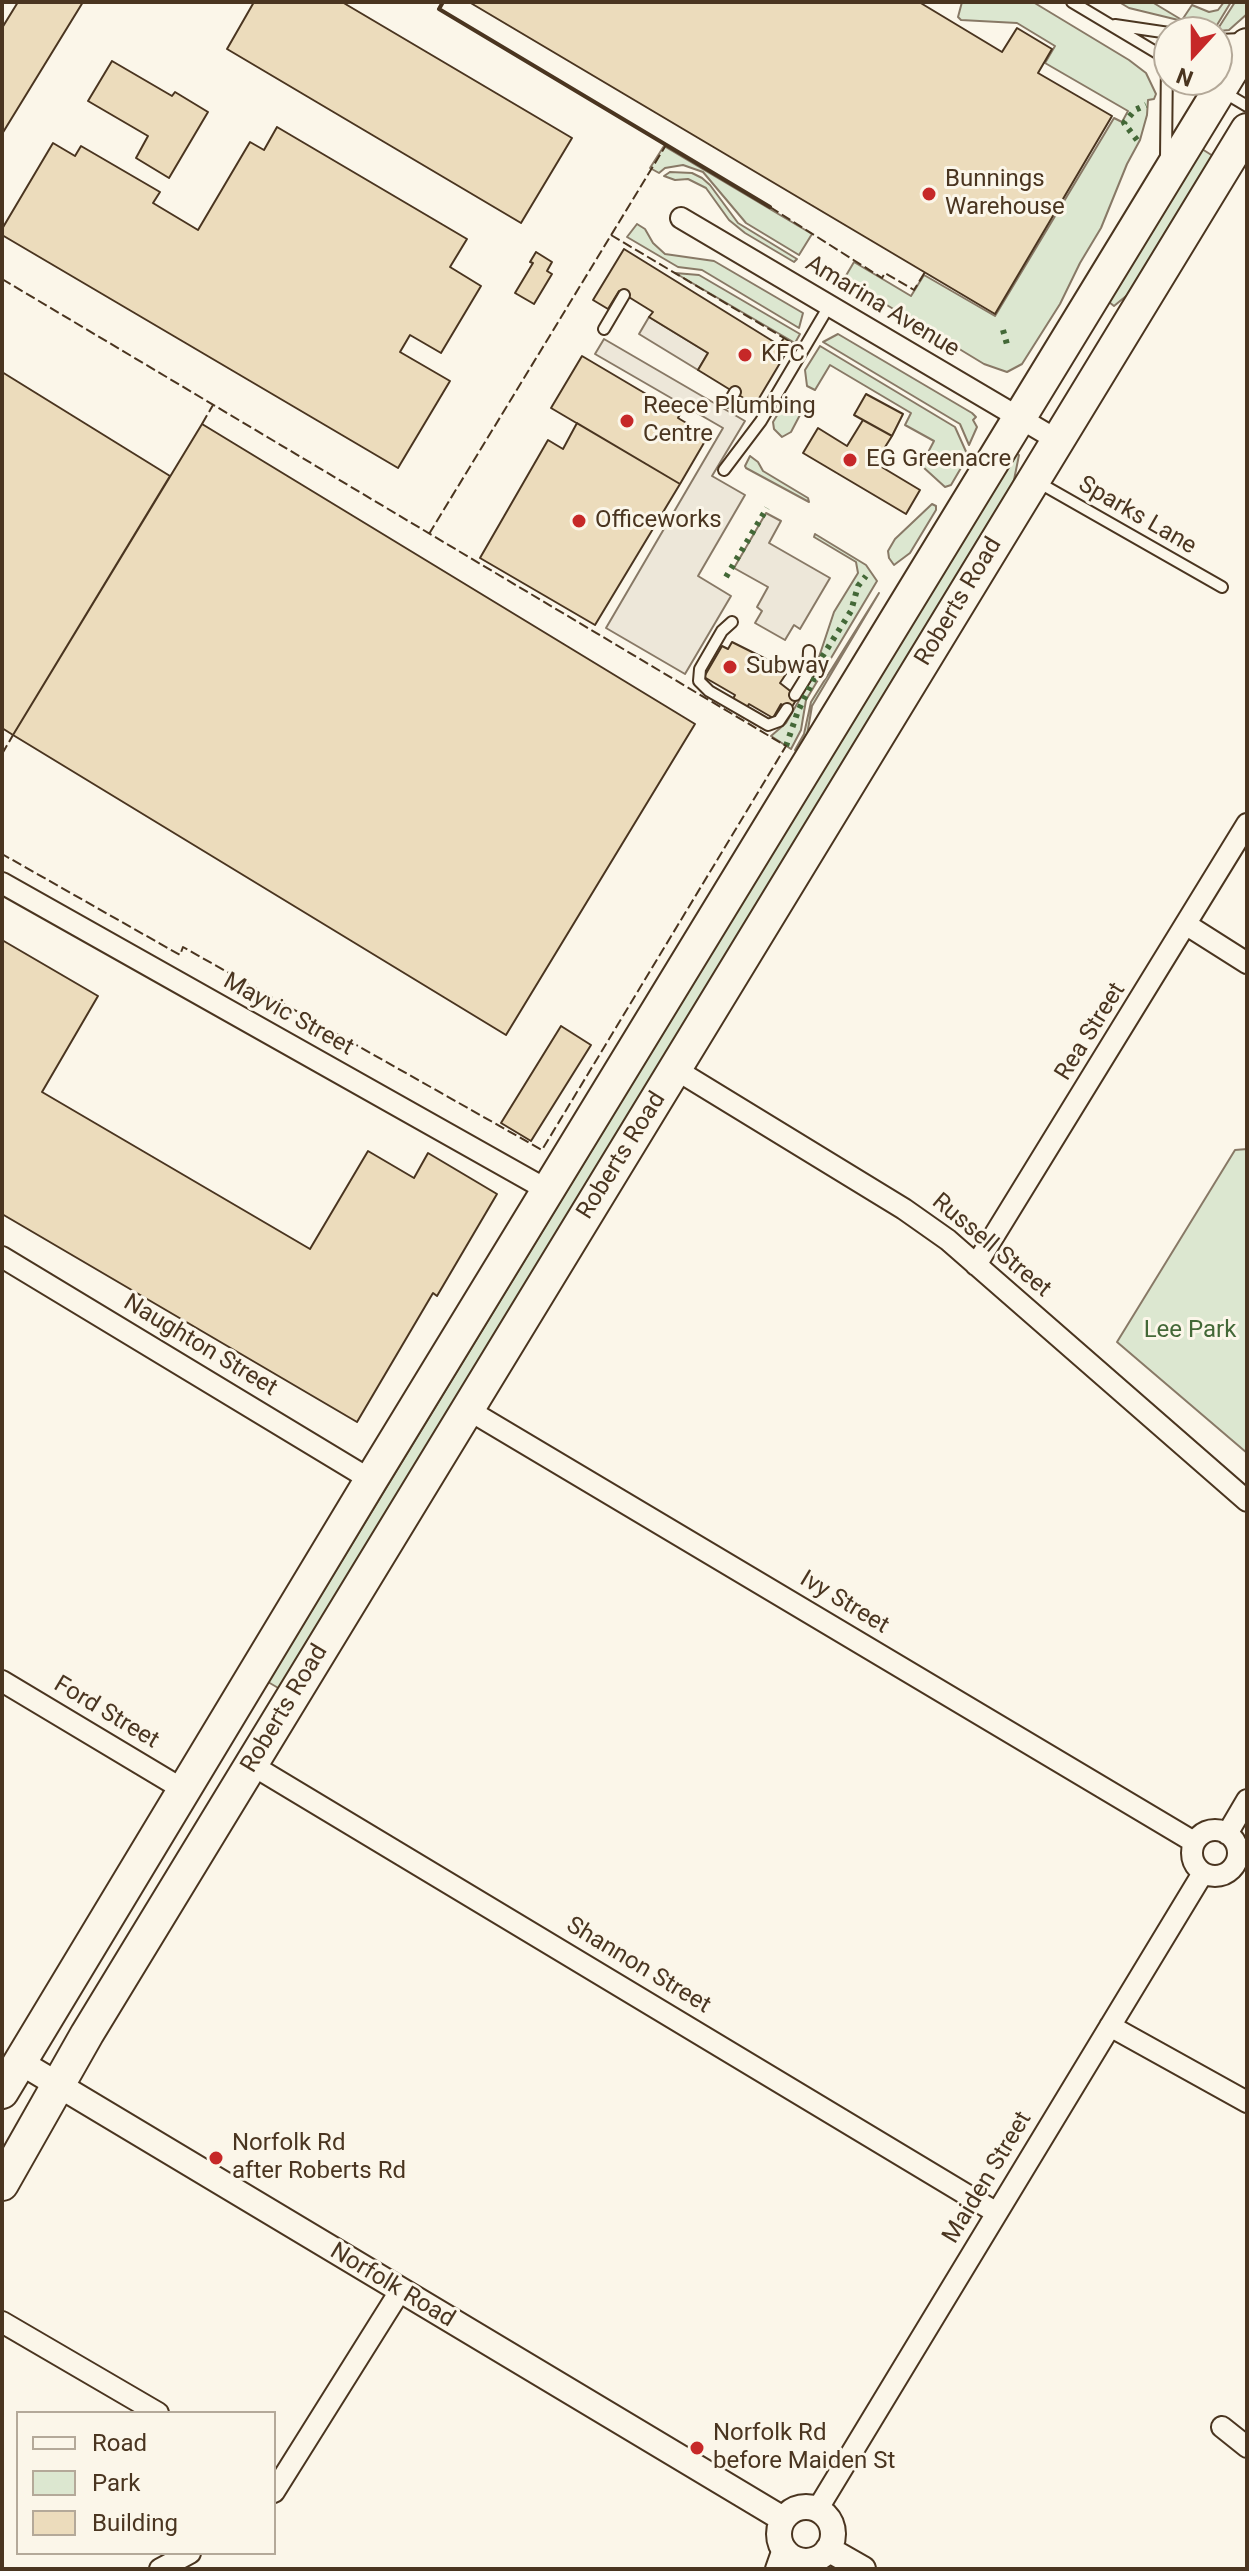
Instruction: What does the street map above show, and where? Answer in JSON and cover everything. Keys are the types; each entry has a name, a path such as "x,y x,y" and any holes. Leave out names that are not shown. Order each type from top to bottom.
{"highway":[{"name":"Roberts Road","path":"1233,71 1247,42"},
{"name":"Roberts Road","path":"2,2092 11,2057 184,1790 1165,180 1220,96"},
{"name":"Roberts Road","path":"2,2184 467,1409 1247,130"}],"street":[{"name":"Amarina Avenue","path":"681,218 1057,440"},
{"name":"Rea Street","path":"976,1265 1247,824"},
{"name":"Mayvic Street","path":"2,883 549,1191"},
{"path":"1187,925 1247,963"},
{"name":"Russell Street","path":"675,1069 904,1209 948,1240 1247,1501"},
{"name":"Naughton Street","path":"2,1257 371,1480"},
{"name":"Ivy Street","path":"467,1409 1194,1842"},
{"name":"Ford Street","path":"2,1681 184,1790"},
{"name":"Shannon Street","path":"252,1765 997,2213"},
{"path":"1227,1834 1247,1800"},
{"path":"1212,1830 1227,1834 1236,1844 1241,1869 1210,1876 1203,1873 1197,1869 1192,1856 1194,1842 1212,1830"},
{"name":"Maiden Street","path":"817,2510 1203,1873"},
{"path":"1110,2026 1247,2102"},
{"name":"Norfolk Road","path":"11,2057 783,2519"},
{"path":"276,2486 400,2291"},
{"path":"2,2322 155,2411"},
{"path":"1222,2427 1247,2447"},
{"path":"802,2507 817,2510 830,2523 833,2532 828,2549 815,2560 788,2562 779,2531 783,2519 802,2507"},
{"path":"828,2549 863,2569"},
{"path":"160,2569 186,2555"}],"lane":[{"path":"1072,2 1153,50"},
{"path":"1110,24 1153,31"},
{"path":"1165,180 1167,96"},
{"path":"604,329 624,295"},
{"path":"724,470 761,421 829,306"},
{"name":"Sparks Lane","path":"1033,480 1222,587"},
{"path":"732,622 722,631 700,669 698,674 702,685 768,725 779,721 787,709"},
{"path":"795,695 810,667 809,651"}],"green space":[{"path":"962,2 1033,2 1146,73 1155,96 1148,100 1140,140 1101,228 1060,304 1022,364 1007,372 984,364 844,279 854,262 911,296 924,275 995,316 1114,118 1122,122 1128,111 1045,63 1055,46 1017,23 961,20 958,17"},
{"path":"1119,2 1152,2 1175,16 1162,16 1129,8"},
{"path":"1224,2 1231,2 1222,16 1185,16 1192,5 1209,12 1218,10"},
{"path":"1235,2 1247,2 1247,14 1233,26 1233,16 1226,16"},
{"path":"664,146 812,234 799,255 746,223 703,172 683,165 665,168 659,173 650,168"},
{"path":"1202,149 1213,156 1131,292 1114,306 1109,302"},
{"path":"670,172 692,173 702,178 738,223 797,259 794,262 745,233 729,220 706,188 688,179 675,180 664,176"},
{"path":"637,224 645,229 653,243 665,254 714,261 803,313 799,328 702,270 678,267 627,237"},
{"path":"675,273 699,275 800,334 795,343"},
{"path":"838,334 972,413 976,417 973,420 977,427 969,445 960,424 823,342"},
{"path":"820,346 955,427 968,456 951,485 945,487 923,467 934,441 905,425 911,413 830,365 815,390 807,386 805,370"},
{"path":"784,404 801,413 791,432 782,437 774,429 773,422"},
{"path":"1016,453 1019,455 1013,485 280,1689 268,1682"},
{"path":"750,456 763,471 808,498 809,502 746,468"},
{"path":"932,504 936,510 910,553 894,565 888,551 895,539"},
{"path":"815,534 866,565 877,581 806,700 801,730 791,749 771,736 786,723 812,678 834,612 858,573 856,562 814,537"},
{"path":"879,593 812,706 807,735 797,752 795,750 804,734 811,702"},
{"name":"Lee Park","path":"1247,1149 1247,1453 1117,1342 1235,1150"}],"shaded area":[{"path":"649,317 708,353 698,370 639,334"},
{"path":"604,339 745,421 712,476 745,495 698,576 731,596 685,674 606,628 723,428 595,354"},
{"path":"766,513 781,521 769,543 830,578 800,629 794,625 785,640 755,623 762,611 757,607 768,587 734,568"}],"building":[{"path":"18,2 83,2 2,134 2,28"},
{"path":"254,2 342,2 572,138 521,223 227,49"},
{"name":"Bunnings Warehouse","path":"469,2 919,2 1002,52 1017,28 1052,49 1038,73 1112,116 995,314"},
{"path":"112,61 172,96 175,92 208,112 169,178 136,158 148,136 88,101"},
{"path":"277,127 467,239 450,267 481,286 441,353 410,335 400,352 450,381 398,468 2,235 2,229 53,143 75,156 81,146 160,192 153,203 198,230 250,142 264,150"},
{"path":"624,249 779,345 784,338 792,343 755,405 698,370 708,353 649,317 653,312 619,291 608,309 593,300"},
{"path":"536,252 552,262 547,271 552,274 534,304 515,293"},
{"name":"Reece Plumbing Centre","path":"582,356 680,414 678,418 708,436 680,484 551,408"},
{"path":"2,372 170,476 13,735 2,728"},
{"path":"866,394 903,414 892,436 854,415"},
{"path":"863,420 892,436 875,463 920,490 906,514 803,453 818,428 847,446"},
{"name":"Officeworks","path":"577,423 680,484 595,625 480,558 548,440 563,449"},
{"path":"202,424 695,724 506,1035 13,735"},
{"path":"732,642 784,668 786,674 780,683 798,697 790,710 781,704 773,718 749,704 745,711 731,703 735,695 704,677 722,646 728,649"},
{"path":"2,940 98,996 42,1092 310,1249 368,1151 414,1178 428,1153 497,1194 437,1296 433,1293 357,1422 2,1214"},
{"path":"561,1026 591,1045 531,1141 501,1123"}],"hedge":[{"path":"1137,140 1124,123 1135,110 1146,105"},
{"path":"1003,330 1008,348"},
{"path":"726,577 767,508"},
{"path":"822,657 851,611 858,586 866,576"},
{"path":"786,746 798,711 815,677"}],"fence":[{"path":"429,534 666,145"},
{"path":"770,207 882,278 885,273 914,290 925,272"},
{"path":"611,235 784,338"},
{"path":"2,279 786,746 542,1150 183,947 180,955 2,854"},
{"path":"202,424 213,405"},
{"path":"2,754 13,735"}],"wall":[{"path":"443,2 439,9 770,207"}],"place":[{"name":"Bunnings Warehouse","path":"929,194"},
{"name":"KFC","path":"745,355"},
{"name":"Reece Plumbing Centre","path":"627,421"},
{"name":"EG Greenacre","path":"850,460"},
{"name":"Officeworks","path":"579,521"},
{"name":"Subway","path":"730,667"},
{"name":"Norfolk Rd after Roberts Rd","path":"216,2158"},
{"name":"Norfolk Rd before Maiden St","path":"697,2448"}]}
